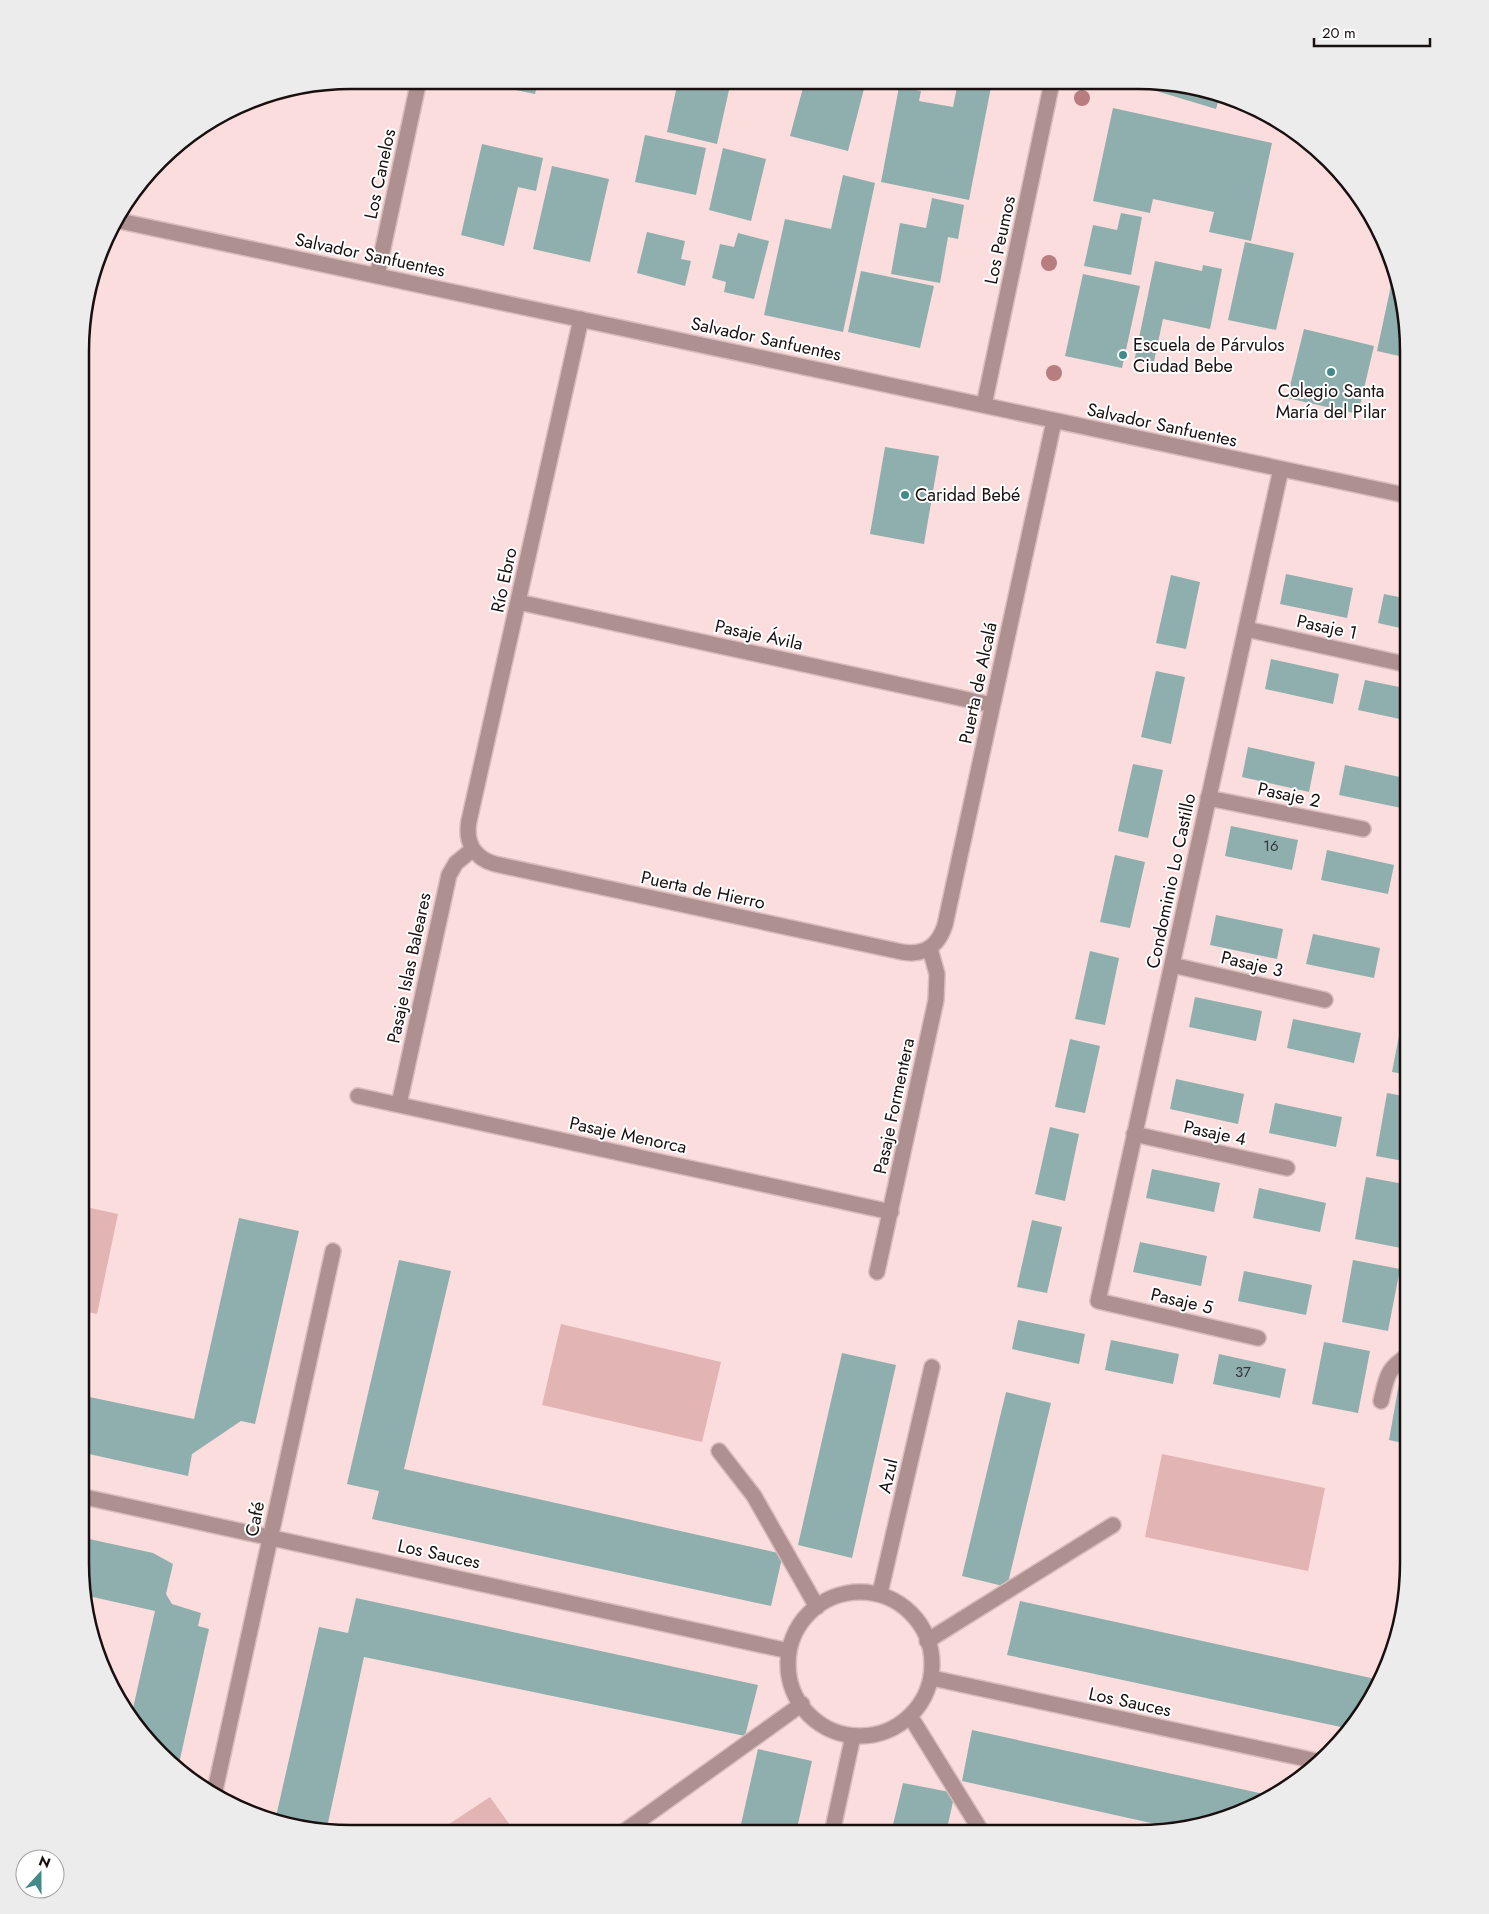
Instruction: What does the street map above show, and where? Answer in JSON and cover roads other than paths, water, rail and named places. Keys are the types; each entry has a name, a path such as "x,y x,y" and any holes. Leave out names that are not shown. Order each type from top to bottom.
{"street":[{"name":"Los Canelos","path":"377,276 417,89"},
{"name":"Los Peumos","path":"984,405 1051,89"},
{"name":"Salvador Sanfuentes","path":"123,222 1400,494"},
{"name":"Río Ebro","path":"472,849 468,840 468,831 581,319"},
{"name":"Puerta de Alcalá","path":"930,948 937,942 945,925 1054,421"},
{"name":"Condominio Lo Castillo","path":"1098,1301 1281,469"},
{"name":"Pasaje Ávila","path":"518,602 992,705"},
{"name":"Pasaje 1","path":"1246,629 1400,662"},
{"name":"Pasaje 2","path":"1208,798 1363,829"},
{"name":"Puerta de Hierro","path":"472,849 486,861 572,881 912,954 921,953 930,948"},
{"name":"Pasaje Islas Baleares","path":"399,1104 449,875 456,863 472,849"},
{"name":"Pasaje Formentera","path":"877,1272 936,1000 937,974 930,948"},
{"name":"Pasaje 3","path":"1172,965 1325,1000"},
{"name":"Pasaje Menorca","path":"358,1096 890,1212"},
{"name":"Pasaje 4","path":"1134,1134 1287,1168"},
{"name":"Café","path":"216,1787 333,1251"},
{"name":"Pasaje 5","path":"1098,1301 1258,1338"},
{"path":"1382,1401 1388,1372 1400,1361"},
{"name":"Azul","path":"880,1594 932,1367"},
{"path":"719,1451 754,1496 817,1607"},
{"name":"Los Sauces","path":"89,1498 271,1536 789,1651"},
{"path":"927,1641 1113,1525"},
{"path":"858,1591 880,1594 903,1604 920,1623 932,1653 932,1678 918,1708 899,1726 878,1734 853,1736 834,1732 812,1719 792,1692 786,1666 791,1638 804,1616 833,1596 858,1591"},
{"name":"Los Sauces","path":"932,1678 1311,1760"},
{"path":"633,1825 802,1704"},
{"path":"910,1716 977,1825"},
{"path":"834,1825 853,1736"}],"place":[{"name":"Escuela de Párvulos Ciudad Bebe","path":"1123,355"},
{"name":"Colegio Santa María del Pilar","path":"1331,372"},
{"name":"Caridad Bebé","path":"905,495"}]}
